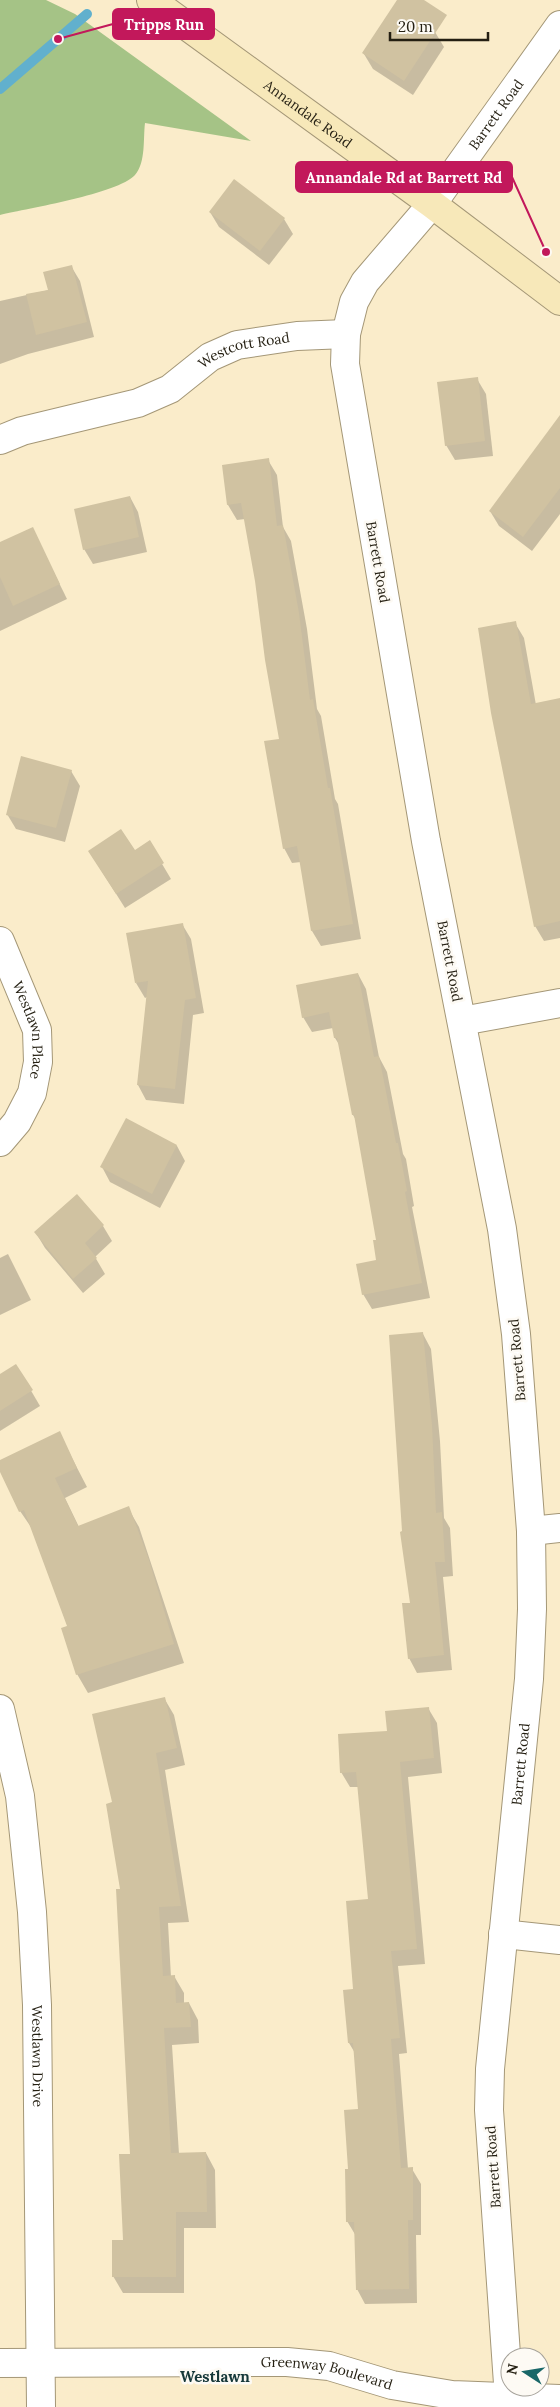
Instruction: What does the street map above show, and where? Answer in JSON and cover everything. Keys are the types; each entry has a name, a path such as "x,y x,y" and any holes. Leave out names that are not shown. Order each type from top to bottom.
{"main road":[{"name":"Annandale Road","path":"151,0 432,204 560,301"}],"street":[{"name":"Barrett Road","path":"432,204 560,25"},
{"path":"346,334 354,302 365,282 432,204"},
{"name":"Barrett Road","path":"346,334 345,364 348,384 426,841 502,1229 513,1315 531,1531 532,1609 528,1679 490,2068 489,2110 516,2401"},
{"name":"Westcott Road","path":"0,440 22,431 138,403 170,389 210,357 237,345 297,336 346,334"},
{"name":"Westlawn Place","path":"0,941 37,1030 38,1062 32,1094 17,1122 0,1142"},
{"path":"462,1021 560,1003"},
{"path":"531,1531 560,1528"},
{"name":"Westlawn Drive","path":"0,1709 20,1796 32,1912 37,2005 41,2407"},
{"path":"503,1934 560,1940"},
{"name":"Greenway Boulevard","path":"0,2363 288,2362 329,2366 392,2385 452,2396 516,2401 560,2399"}],"green space":[{"path":"0,0 46,0 75,14 251,141 145,123 139,170 125,182 92,194 0,215"}],"building":[{"path":"397,0 424,0 447,15 404,81 362,53"},
{"path":"234,179 285,218 260,251 209,212"},
{"path":"72,265 87,322 36,335 26,294 48,290 43,272"},
{"path":"478,377 485,441 445,446 437,382"},
{"path":"560,415 560,488 523,537 489,511"},
{"path":"269,458 277,526 283,525 299,613 310,700 313,699 353,924 311,931 297,846 283,849 264,741 279,739 265,660 255,581 241,503 227,505 222,465"},
{"path":"130,496 139,537 83,550 74,509"},
{"path":"33,527 60,584 13,606 0,577 0,542"},
{"path":"516,621 531,704 560,698 560,921 534,927 491,713 478,628"},
{"path":"21,756 72,770 56,828 6,815"},
{"path":"121,829 135,850 150,840 164,863 116,894 88,851"},
{"path":"183,923 196,998 185,1000 175,1089 137,1085 148,981 135,983 126,933"},
{"path":"358,973 374,1057 379,1056 396,1143 398,1143 422,1283 362,1295 356,1264 376,1260 373,1240 376,1240 354,1115 352,1115 337,1038 334,1038 329,1012 302,1018 296,985"},
{"path":"126,1118 177,1145 152,1194 100,1167"},
{"path":"77,1194 104,1225 85,1243 97,1258 73,1279 34,1232"},
{"path":"423,1332 432,1425 436,1513 442,1512 445,1562 435,1562 444,1655 408,1659 402,1603 410,1603 400,1532 402,1531 389,1335"},
{"path":"16,1364 33,1390 0,1411 0,1374"},
{"path":"60,1431 77,1468 55,1478 78,1526 129,1506 149,1560 174,1644 76,1675 61,1628 67,1626 24,1510 19,1512 0,1472 0,1460"},
{"path":"165,1697 177,1748 156,1753 181,1906 159,1907 163,1976 175,1975 176,2003 189,2002 191,2027 164,2028 171,2153 206,2152 207,2212 176,2212 176,2277 112,2277 112,2240 123,2240 119,2154 130,2154 116,1889 120,1889 106,1804 112,1802 92,1714"},
{"path":"429,1707 434,1758 400,1762 417,1949 391,1951 400,2038 391,2039 401,2168 413,2167 413,2220 408,2220 409,2289 356,2290 354,2222 346,2222 345,2169 348,2169 344,2110 358,2109 353,2043 348,2043 343,1990 353,1989 346,1901 368,1899 356,1772 340,1773 338,1734 387,1731 385,1711"}],"waterway":[{"path":"0,89 87,14"}],"place":[{"name":"Tripps Run","path":"58,39"},
{"name":"Annandale Rd at Barrett Rd","path":"546,252"}],"district":[{"name":"Westlawn","path":"215,2376"}]}
